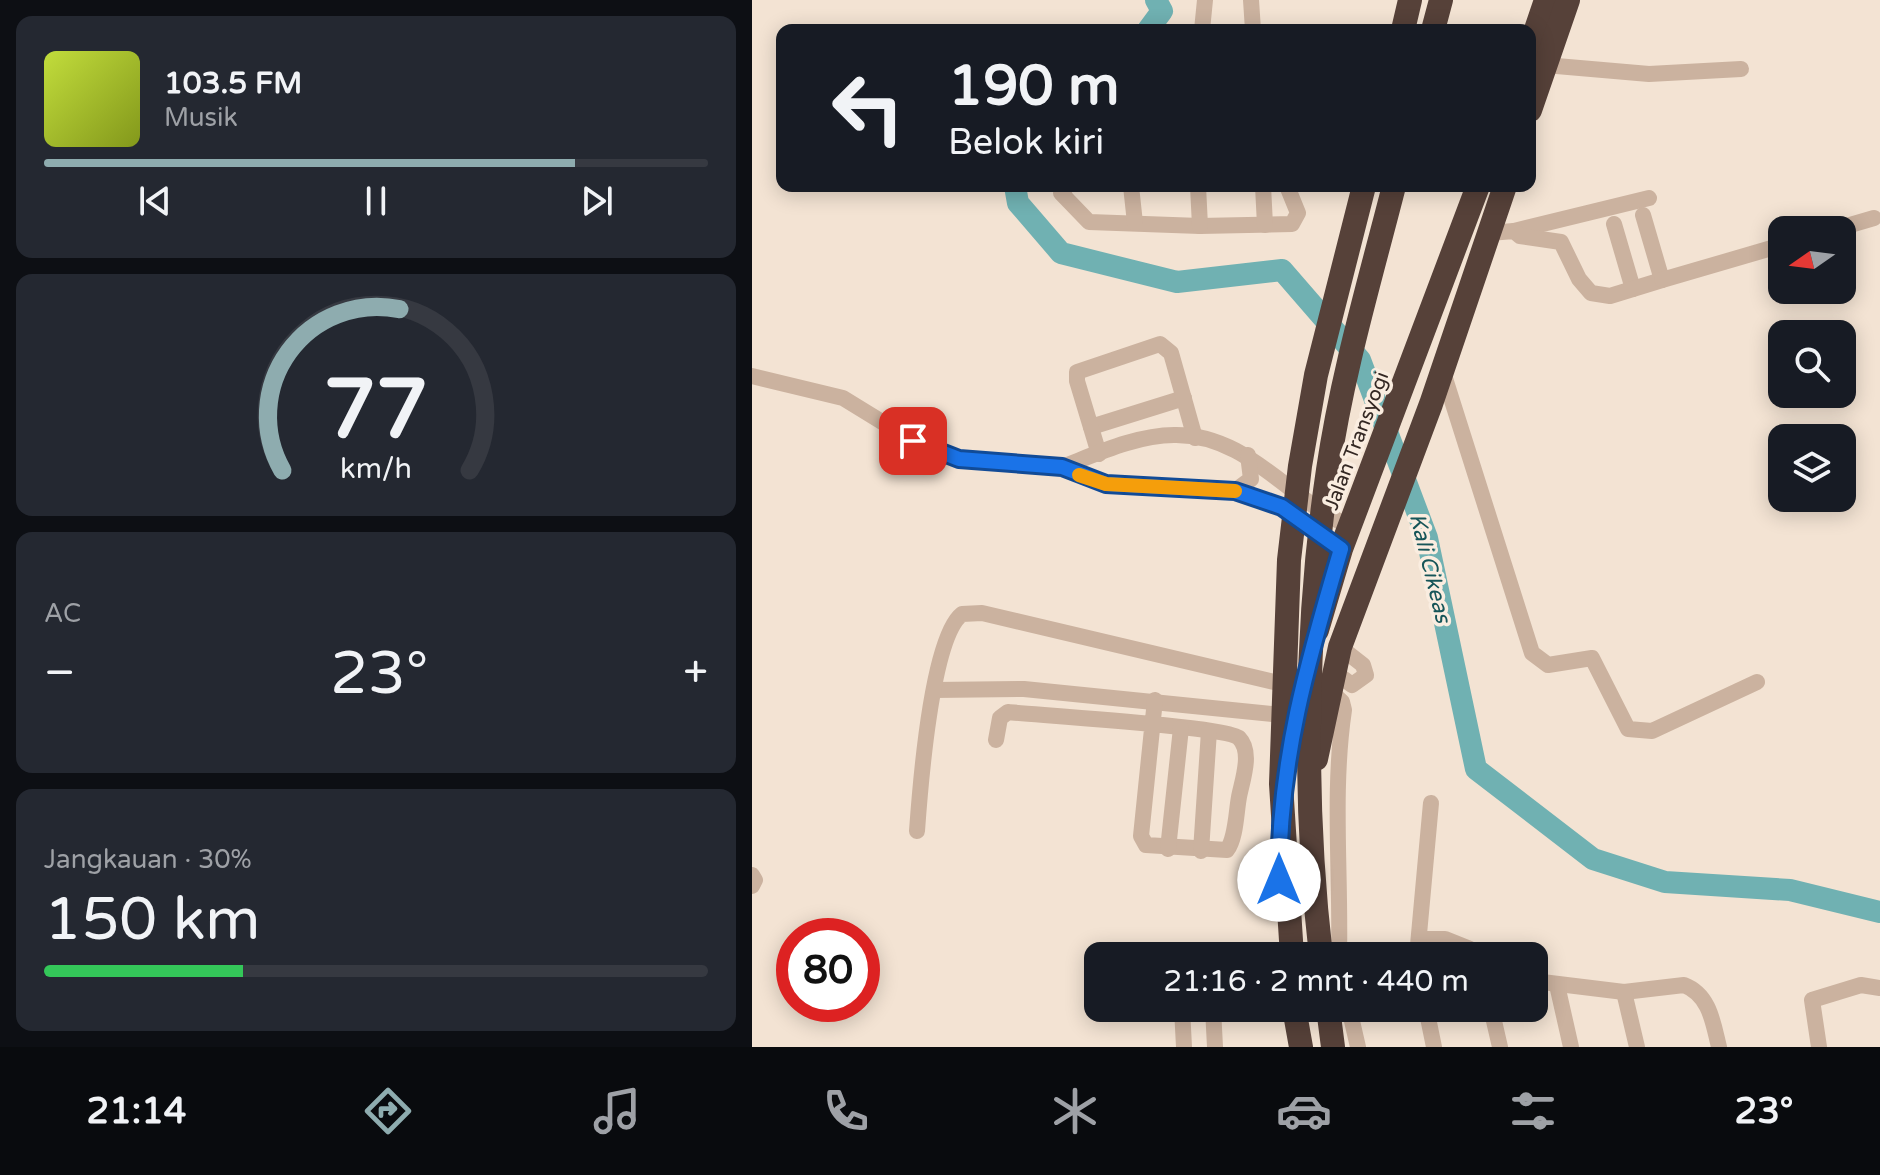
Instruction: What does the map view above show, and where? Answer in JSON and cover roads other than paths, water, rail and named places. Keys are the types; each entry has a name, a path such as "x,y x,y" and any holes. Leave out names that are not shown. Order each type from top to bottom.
{"highway":[{"path":"1404,24 1410,0"},
{"path":"1435,24 1441,0"},
{"path":"1538,56 1546,0"},
{"path":"1538,56 1568,0"},
{"path":"1289,942 1281,784 1289,560 1300,466 1316,375 1362,192"},
{"path":"1320,942 1310,784 1317,563 1328,470 1344,382 1392,192"},
{"name":"Jalan Transyogi","path":"1287,942 1279,901 1279,824 1300,688 1348,529 1476,192"},
{"path":"1312,942 1306,907 1304,868 1313,772 1331,680 1340,647 1431,404 1503,192"},
{"path":"1298,1022 1302,1047"},
{"path":"1330,1022 1334,1047"}],"street":[{"path":"1203,24 1205,0"},
{"path":"1251,0 1253,24"},
{"path":"1538,56 1649,74 1741,69"},
{"path":"1062,192 1089,222 1200,226 1292,224 1298,213 1289,192"},
{"path":"1132,192 1135,223"},
{"path":"1198,192 1200,226"},
{"path":"1263,192 1265,225"},
{"path":"1489,233 1612,215 1643,205 1662,280"},
{"path":"1612,215 1633,289"},
{"path":"1856,223 1874,218"},
{"path":"1514,231 1520,236 1561,242 1579,279 1591,293 1610,296 1768,249"},
{"path":"1099,454 1077,372 1160,344 1171,353 1195,438"},
{"path":"1442,368 1532,653 1548,665 1592,658 1628,729 1652,731 1757,682"},
{"path":"752,376 843,398 913,441 959,459 1062,467 1106,484 1235,491 1348,529"},
{"path":"1091,427 1184,398"},
{"path":"1062,467 1174,435 1195,438 1248,455 1348,529"},
{"path":"1235,491 1251,479 1248,455"},
{"path":"917,831 934,690 952,625 962,614 971,612 1300,688"},
{"path":"1331,680 1344,710 1337,810 1342,903 1340,942"},
{"path":"934,690 1024,689 1294,716"},
{"path":"996,740 1000,718 1008,712 1152,725 1209,731 1238,737 1246,756 1227,850 1168,849 1146,845 1141,836 1152,725 1155,700"},
{"path":"1168,849 1181,728"},
{"path":"1201,851 1209,731"},
{"path":"1419,942 1431,803"},
{"path":"752,875 755,880 752,886"},
{"path":"1548,983 1624,992 1684,985 1693,988 1712,1017 1719,1047"},
{"path":"1557,985 1571,1047"},
{"path":"1819,1047 1812,1000 1861,985 1880,988"},
{"path":"1624,992 1637,1047"},
{"path":"1183,1022 1184,1047"},
{"path":"1214,1022 1215,1047"},
{"path":"1352,1022 1358,1047"},
{"path":"1429,1022 1434,1047"},
{"path":"1494,1022 1500,1047"}],"waterway":[{"name":"Kali Cikeas","path":"1152,24 1162,11 1156,0"},
{"name":"Kali Cikeas","path":"1016,192 1018,203 1061,253 1177,282 1282,270 1360,360 1427,538 1476,769 1593,859 1665,882 1790,890 1880,912"}]}
